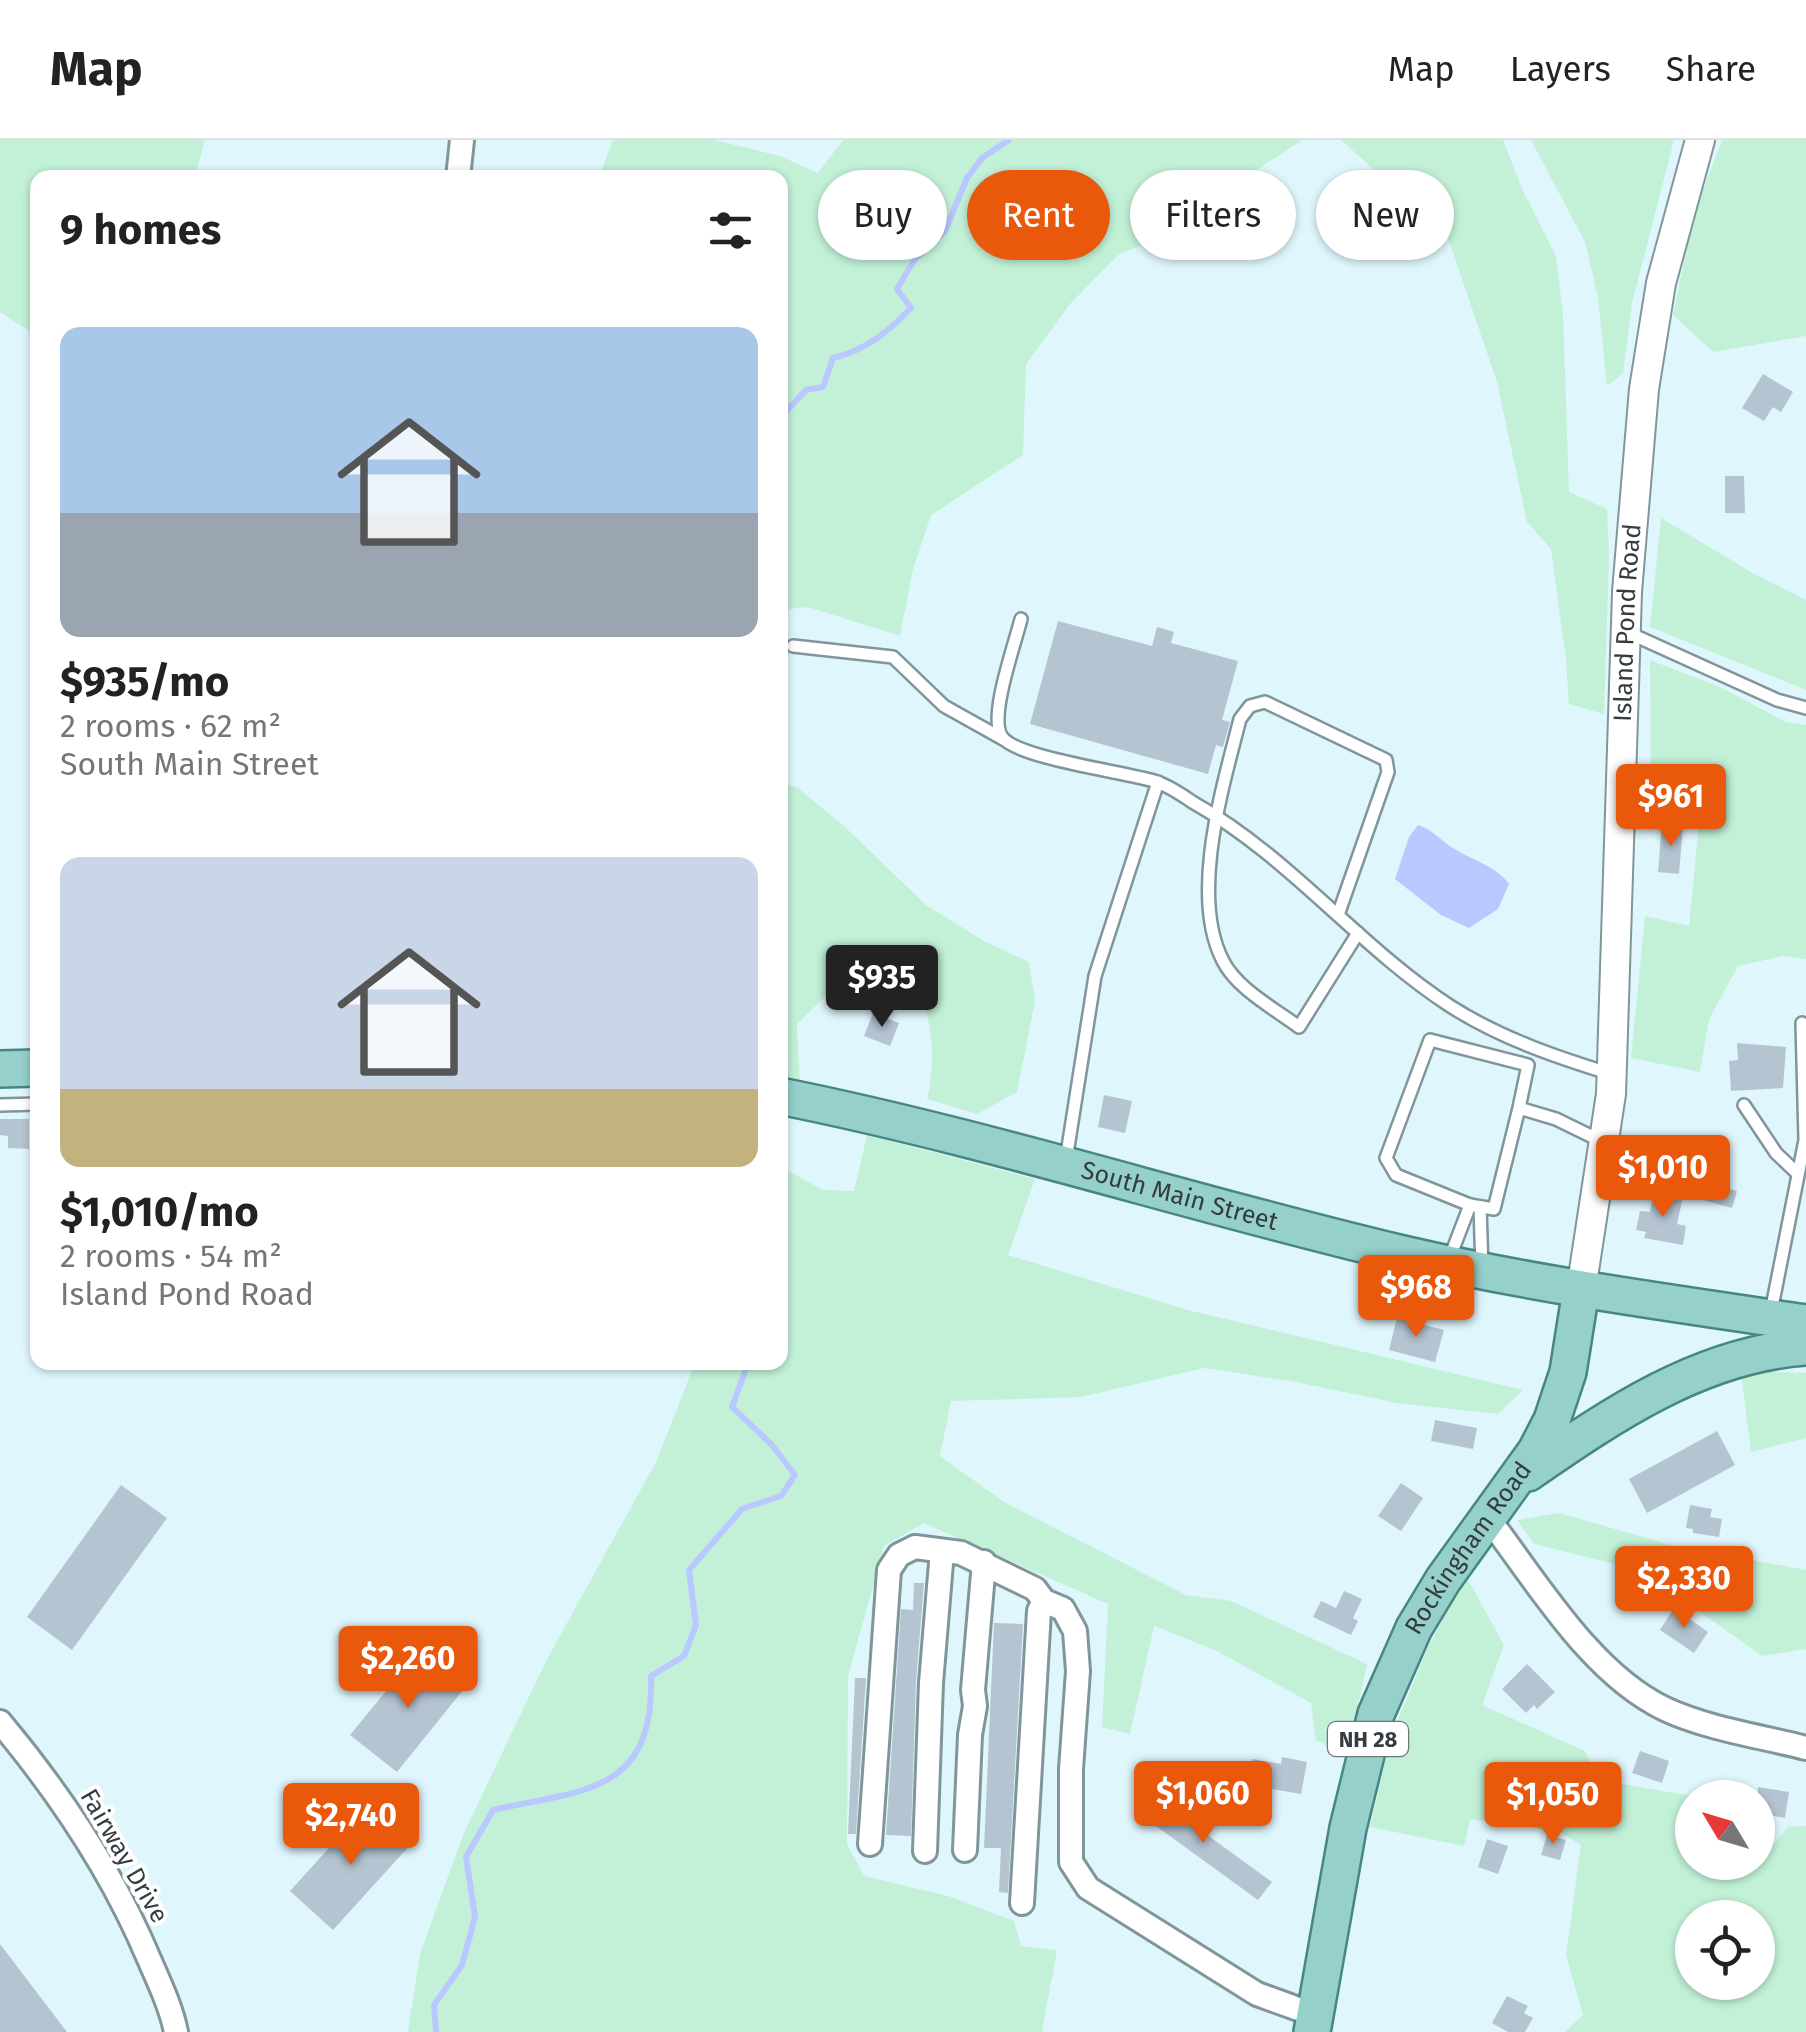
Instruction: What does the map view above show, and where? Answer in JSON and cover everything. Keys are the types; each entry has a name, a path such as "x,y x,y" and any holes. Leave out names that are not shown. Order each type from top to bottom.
{"main road":[{"path":"0,1069 30,1068"},
{"name":"South Main Street","path":"788,1098 1066,1164 1402,1254 1581,1290"},
{"path":"1581,1290 1788,1317"},
{"name":"Rockingham Road","path":"1314,2023 1356,1786 1376,1714 1414,1628 1443,1580 1536,1451 1562,1396 1581,1290"},
{"name":"NH 28","path":"1515,1482 1584,1434 1672,1384 1742,1358 1806,1347"}],"street":[{"path":"459,170 462,140"},
{"name":"Island Pond Road","path":"1581,1290 1612,1074 1625,632 1634,496 1649,353 1674,226 1700,140"},
{"path":"1488,1518 1596,1658 1630,1687 1682,1716 1806,1748"},
{"path":"870,1844 889,1570 899,1556 915,1547 961,1553 1035,1588 1044,1601 1063,1609 1076,1632 1071,1862 1088,1888 1256,1994 1314,2023"},
{"path":"925,1851 931,1682 942,1551"},
{"path":"965,1850 984,1562"},
{"path":"1022,1903 1039,1611 1044,1601"},
{"name":"Fairway Drive","path":"0,1722 60,1797 97,1854 138,1934 176,2032"}],"lane":[{"path":"1003,739 996,721 1021,619"},
{"path":"1625,632 1778,700 1806,708"},
{"path":"793,646 892,656 944,706 1024,751 1158,782 1216,815 1451,1007 1524,1045 1612,1074"},
{"path":"1338,915 1388,772 1386,760 1265,702 1250,706 1240,719 1216,815 1210,870 1212,930 1224,964 1299,1027 1358,932"},
{"path":"1066,1164 1095,976 1158,782"},
{"path":"1788,1317 1797,1172 1805,1140 1802,1023"},
{"path":"1430,1040 1528,1065 1494,1210 1475,1206 1396,1175 1386,1158 1430,1040"},
{"path":"0,1104 30,1104"},
{"path":"1744,1105 1776,1153 1797,1172"},
{"path":"1519,1108 1556,1119 1605,1143"},
{"path":"1465,1267 1475,1206"},
{"path":"1465,1267 1475,1206"}],"green space":[{"path":"0,140 205,140 197,170 30,170 30,333 0,312"},
{"path":"613,140 714,140 780,156 818,173 818,260 947,260 947,170 820,170 843,140 1302,140 1255,170 1130,170 1130,250 1118,255 1070,304 1026,364 1023,455 931,515 913,569 900,636 808,607 788,609 788,170 602,170"},
{"path":"1341,140 1503,140 1522,189 1556,256 1563,314 1569,492 1607,509 1604,714 1569,704 1551,549 1527,522 1497,382 1454,256 1454,170 1374,170"},
{"path":"1531,140 1674,140 1632,303 1623,373 1607,386 1598,297 1585,242"},
{"path":"1722,140 1806,140 1806,336 1713,352 1673,315 1695,211"},
{"path":"1661,518 1806,600 1806,690 1650,627"},
{"path":"1650,660 1720,687 1786,722 1806,725 1806,959 1783,956 1738,966 1709,1019 1700,1072 1631,1058 1645,916 1689,926 1699,823 1651,795"},
{"path":"788,784 844,826 926,905 984,941 1029,962 1035,1001 1017,1092 977,1114 927,1099 932,1044 918,988 897,960 845,944 826,996 797,1024 800,1082 788,1079"},
{"path":"867,1135 1035,1179 1008,1255 1188,1310 1523,1390 1498,1414 1397,1403 1204,1368 1081,1397 951,1401 940,1456 1004,1502 1186,1595 1231,1601 1367,1664 1347,1756 1316,1740 1311,1703 1217,1651 1154,1626 1130,1734 1102,1727 1108,1604 924,1523 884,1546 848,1676 847,1844 864,1876 948,1896 1014,1921 1021,1946 1057,1950 1042,2032 408,2032 420,1954 463,1835 546,1661 656,1462 692,1370 788,1370 788,1171 823,1190 854,1191"},
{"path":"1741,1371 1806,1373 1806,1438 1751,1452"},
{"path":"1559,1513 1671,1545 1806,1570 1806,1649 1762,1656 1643,1571 1534,1544 1517,1520"},
{"path":"1466,1576 1504,1645 1482,1705 1585,1751 1599,1780 1675,1793 1675,1880 1775,1880 1775,1842 1788,1827 1806,1826 1806,2032 1565,2032 1583,2015 1566,1955 1581,1845 1558,1831 1470,1819 1464,1846 1370,1827 1391,1737 1428,1647"}],"water":[{"path":"1418,825 1490,868 1509,884 1498,909 1469,928 1441,915 1395,879 1409,837"}],"building":[{"path":"1763,374 1793,392 1781,412 1773,407 1764,421 1742,408"},
{"path":"1725,476 1744,476 1745,513 1725,513"},
{"path":"1058,621 1152,646 1157,627 1174,632 1171,643 1238,661 1222,720 1230,722 1223,747 1216,745 1208,774 1030,724"},
{"path":"1662,824 1683,825 1679,874 1658,872"},
{"path":"873,1013 899,1023 890,1046 864,1036"},
{"path":"1737,1043 1786,1047 1783,1088 1731,1091 1729,1061 1738,1060"},
{"path":"1104,1095 1132,1101 1125,1133 1098,1127"},
{"path":"0,1119 29,1119 29,1149 8,1148 8,1136 0,1135"},
{"path":"1697,1180 1737,1191 1732,1208 1692,1197"},
{"path":"1654,1192 1683,1197 1677,1224 1686,1226 1683,1245 1644,1238 1646,1232 1636,1230 1640,1211 1650,1212"},
{"path":"1397,1318 1444,1330 1435,1362 1389,1350"},
{"path":"1435,1420 1477,1428 1473,1449 1431,1441"},
{"path":"1717,1431 1735,1465 1647,1513 1629,1479"},
{"path":"1401,1483 1423,1498 1401,1531 1378,1516"},
{"path":"121,1485 167,1518 72,1650 27,1617"},
{"path":"1690,1505 1712,1509 1710,1517 1722,1519 1719,1537 1686,1528"},
{"path":"914,1583 924,1583 911,1836 886,1835 901,1609 913,1610"},
{"path":"1344,1591 1362,1599 1353,1618 1358,1621 1351,1635 1313,1617 1321,1601 1336,1608"},
{"path":"1674,1608 1708,1632 1694,1653 1660,1630"},
{"path":"994,1623 1023,1624 1008,1893 999,1892 1001,1848 984,1848"},
{"path":"419,1651 467,1685 397,1772 350,1735"},
{"path":"1527,1664 1555,1692 1537,1709 1534,1705 1526,1713 1502,1689"},
{"path":"855,1678 866,1678 856,1834 848,1834"},
{"path":"1640,1751 1669,1761 1662,1783 1632,1773"},
{"path":"1282,1757 1307,1762 1301,1794 1247,1785 1252,1759 1281,1764"},
{"path":"1775,1790 1789,1792 1785,1818 1775,1816"},
{"path":"1148,1792 1272,1882 1258,1900 1134,1810"},
{"path":"368,1805 411,1844 333,1930 290,1891"},
{"path":"1547,1835 1566,1840 1560,1860 1541,1855"},
{"path":"1487,1839 1508,1846 1498,1874 1478,1867"},
{"path":"0,1944 67,2032 0,2032"},
{"path":"1507,1996 1528,2006 1524,2013 1533,2018 1525,2032 1508,2032 1492,2023"}],"waterway":[{"path":"788,409 806,390 823,387 833,358 876,339 911,308 897,289 915,259 945,231 967,178 982,158 1009,140"},
{"path":"436,2032 434,2005 462,1965 475,1917 466,1857 493,1810 585,1789 627,1765 641,1744 649,1715 651,1676 684,1656 696,1625 689,1570 742,1509 781,1496 795,1475 772,1445 732,1407 746,1370"}]}
